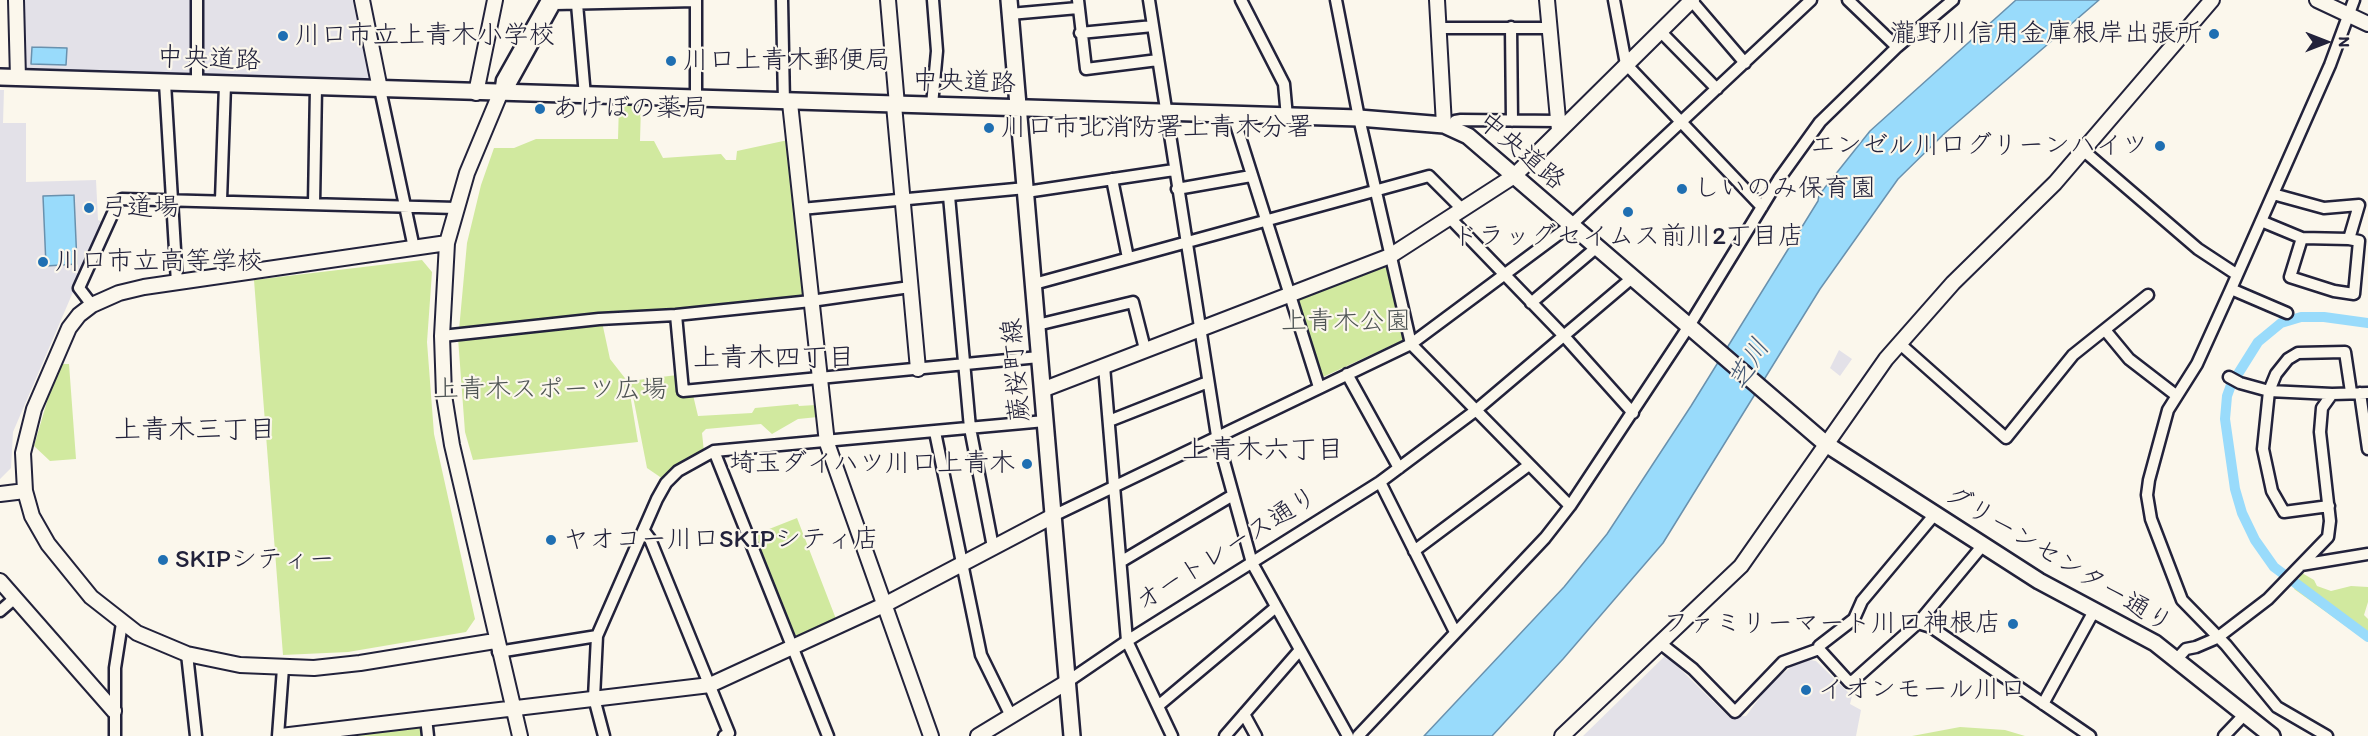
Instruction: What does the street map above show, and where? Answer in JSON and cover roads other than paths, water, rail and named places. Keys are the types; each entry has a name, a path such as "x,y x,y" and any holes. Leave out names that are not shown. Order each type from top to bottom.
{"main road":[{"name":"蕨桜町線","path":"1010,7 1071,736"},
{"name":"中央道路","path":"0,77 500,94 696,98 787,103 932,105 1359,118 1448,126 1468,136 1820,439"},
{"name":"グリーンセンター通り","path":"1820,439 2046,586 2144,636 2272,736"}],"street":[{"path":"16,0 18,78"},
{"path":"197,0 197,84"},
{"path":"362,0 414,248"},
{"path":"476,93 495,0"},
{"path":"520,736 497,647 452,445 444,395 442,336 447,243 456,208 467,173 500,94 511,82 552,1 578,4 696,0 696,98"},
{"path":"782,0 787,103 801,209 826,443 886,604 931,736"},
{"path":"888,0 902,199 918,369"},
{"path":"932,105 937,51 933,0"},
{"path":"1149,0 1217,436 1252,563 1348,736"},
{"path":"1241,0 1254,21 1284,84 1287,117"},
{"path":"1336,0 1359,118 1411,344 1570,506"},
{"path":"1437,0 1448,126 1461,120 1512,121 1559,126"},
{"path":"1547,0 1559,126"},
{"path":"1614,0 1626,64 1762,207"},
{"path":"1042,390 1390,256 1514,176 1559,126 1691,0 1745,63"},
{"path":"283,669 280,736 710,686 886,604 1053,516 1411,344 1571,225 1811,0"},
{"path":"1848,0 1898,47"},
{"path":"1358,736 1545,538 1570,506 1633,413 1694,330 1762,207 1820,122 1898,47 1953,0"},
{"path":"1562,736 1725,584 1741,566 1820,439 1899,343 1953,283 2027,212 2084,151 2211,0"},
{"path":"2317,0 2368,24"},
{"path":"2327,736 2277,707 2226,645 2181,600 2150,511 2149,480 2168,410 2196,364 2231,289 2330,65 2354,0"},
{"path":"578,4 585,96"},
{"path":"1010,7 1078,4 1086,69 1158,60"},
{"path":"1080,33 1153,26"},
{"path":"1511,27 1512,121"},
{"path":"1438,28 1550,28"},
{"path":"1660,31 1717,89"},
{"path":"165,83 177,283"},
{"path":"221,200 225,85"},
{"path":"314,204 316,87"},
{"path":"1233,115 1319,387"},
{"path":"2084,151 2183,237 2236,274"},
{"path":"801,209 1026,190 1174,170"},
{"path":"1177,189 1251,176"},
{"path":"1034,284 1429,176 1462,210"},
{"path":"1112,179 1128,258"},
{"path":"2273,194 2324,208 2358,205 2349,239"},
{"path":"949,196 970,428 993,547"},
{"path":"92,305 79,288 118,202 122,199 456,208"},
{"path":"1450,218 1564,336 1633,413"},
{"path":"2260,221 2302,238 2358,241 2354,294 2334,291 2290,277 2302,238"},
{"path":"447,243 119,292 92,305 78,315 69,328 31,416 23,453 25,491 32,516 48,544 91,597 122,623 149,640 187,654 240,665 283,669 339,666 597,636"},
{"path":"1531,303 1597,247"},
{"name":"オートレース通り","path":"978,736 1067,682 1127,641 1400,468 1475,411 1632,278"},
{"path":"442,336 599,319 676,315 811,301 910,287"},
{"path":"2231,289 2287,313"},
{"path":"1899,343 2006,438 2073,355 2148,295"},
{"path":"1037,325 1133,302 1145,350"},
{"path":"676,315 683,391 1039,357"},
{"path":"2105,330 2129,359 2177,396"},
{"path":"2329,506 2284,512 2272,491 2263,449 2269,391 2276,374 2288,359 2298,352 2345,352 2360,392 2368,449"},
{"path":"1104,366 1127,641 1172,736"},
{"path":"1347,374 1400,468"},
{"path":"2229,377 2240,383 2269,391 2332,394 2360,392"},
{"path":"1109,421 1208,382"},
{"path":"2175,661 2186,649 2217,638 2268,599 2295,574 2328,537 2331,529 2320,419 2322,408 2332,394"},
{"path":"604,736 594,698 597,636 666,483 678,471 714,451 826,443 1045,421"},
{"path":"935,432 981,655 1011,716"},
{"path":"714,451 828,736"},
{"path":"1414,551 1529,465"},
{"path":"1380,482 1455,632"},
{"path":"0,494 25,491"},
{"path":"1122,561 1233,495"},
{"path":"1819,649 1819,645 1854,619 1862,602 1935,514"},
{"path":"644,531 650,539 710,686 727,735"},
{"path":"1819,649 1849,682 1854,680 1918,623 1983,545"},
{"path":"2301,565 2368,554"},
{"path":"0,581 114,711"},
{"path":"0,611 15,598"},
{"path":"1158,706 1276,607"},
{"path":"2043,704 2094,611"},
{"path":"115,736 115,668 122,623"},
{"path":"1918,623 1931,627 2090,736"},
{"path":"1660,643 1692,669 1735,712 1783,662 1819,649"},
{"path":"1225,736 1299,651"},
{"path":"187,654 196,736"},
{"path":"1244,714 1256,736"},
{"path":"2224,736 2245,714"},
{"path":"426,718 428,736"}],"water":[{"name":"芝川","path":"2016,0 2099,0 1945,133 1898,179 1820,289 1663,543 1563,659 1492,736 1424,736 1564,587 1607,534 1691,406 1818,201 1819,195 1870,131"},
{"path":"32,47 67,48 66,65 31,64"},
{"path":"74,195 77,264 46,266 43,196"}],"waterway":[{"path":"2368,323 2324,317 2301,317 2281,323 2258,342 2231,385 2227,396 2225,419 2235,489 2242,513 2255,540 2274,567 2368,637"}],"place":[{"name":"瀧野川信用金庫根岸出張所","path":"2214,34"},
{"name":"川口市立上青木小学校","path":"283,36"},
{"name":"川口上青木郵便局","path":"671,61"},
{"name":"あけぼの薬局","path":"540,109"},
{"name":"川口市北消防署上青木分署","path":"989,128"},
{"name":"エンゼル川口グリーンハイツ","path":"2160,146"},
{"name":"しいのみ保育園","path":"1682,189"},
{"name":"弓道場","path":"89,208"},
{"name":"ドラッグセイムス前川2丁目店","path":"1628,212"},
{"name":"川口市立高等学校","path":"43,262"},
{"name":"埼玉ダイハツ川口上青木","path":"1027,464"},
{"name":"ヤオコー川口SKIPシティ店","path":"551,540"},
{"name":"SKIPシティー","path":"163,560"},
{"name":"ファミリーマート川口神根店","path":"2013,624"},
{"name":"イオンモール川口","path":"1806,690"}],"district":[{"name":"上青木四丁目","path":"774,359"},
{"name":"上青木三丁目","path":"195,431"},
{"name":"上青木六丁目","path":"1263,451"}],"park label":[{"name":"上青木公園","path":"1346,322"},
{"name":"上青木スポーツ広場","path":"550,390"}]}
